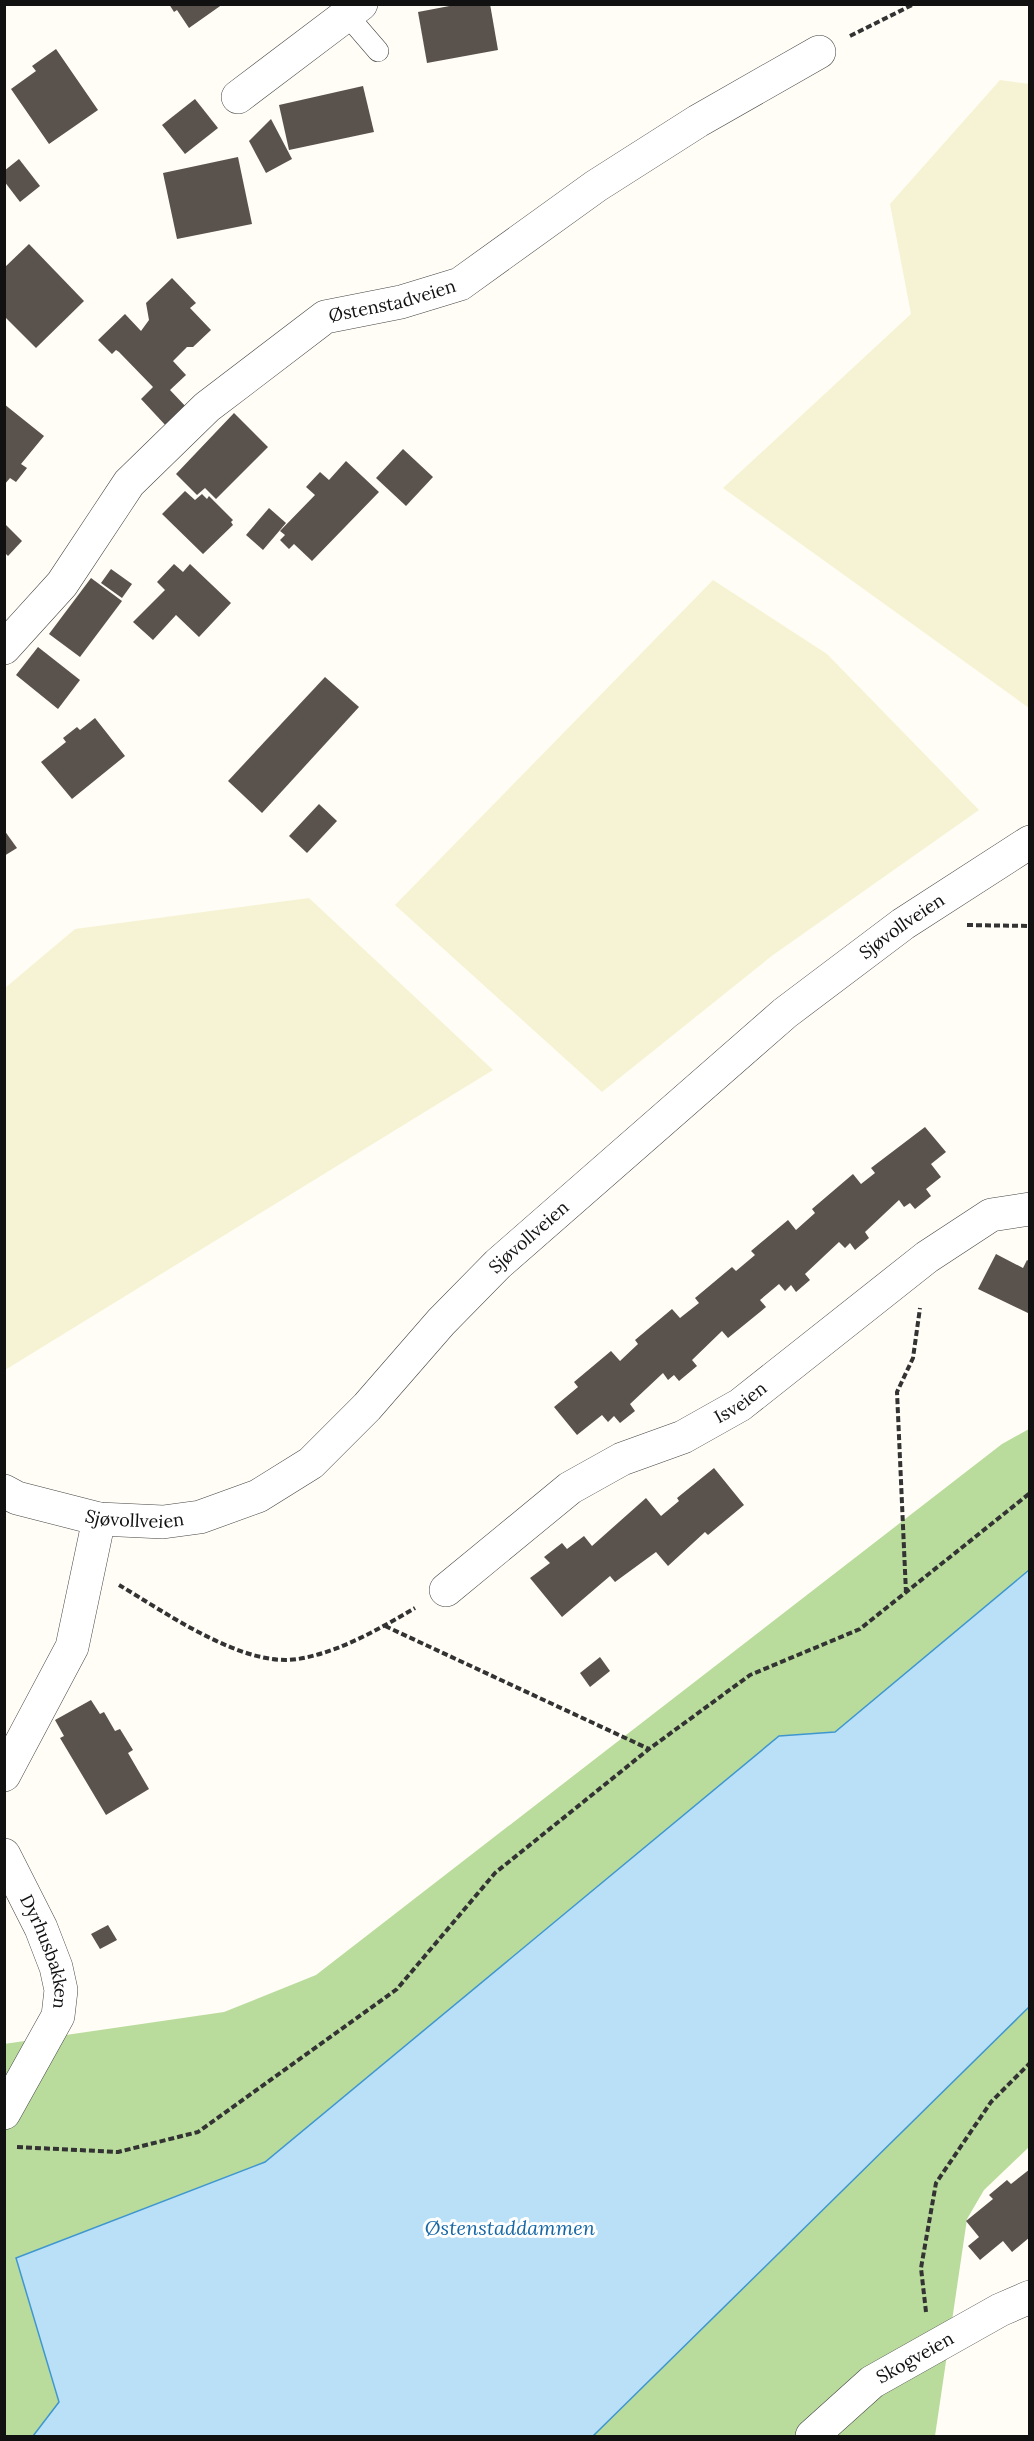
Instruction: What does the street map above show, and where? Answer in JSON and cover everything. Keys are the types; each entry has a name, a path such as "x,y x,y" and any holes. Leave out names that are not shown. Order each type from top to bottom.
{"street":[{"path":"238,96 354,10"},
{"name":"Østenstadveien","path":"4,648 62,584 129,483 207,407 325,317 401,302 460,284 596,186 698,121 819,52"},
{"name":"Sjøvollveien","path":"9,1498 99,1520 163,1522 200,1517 258,1496 311,1463 367,1407 441,1322 498,1264 776,1020 903,924 1024,855"},
{"name":"Isveien","path":"446,1590 570,1488 622,1459 683,1437 740,1405 927,1257 991,1215 1029,1209"},
{"path":"4,1775 72,1647 99,1520"},
{"name":"Dyrhusbakken","path":"4,1855 41,1928 61,1990 58,2016 4,2113"},
{"name":"Skogveien","path":"812,2436 872,2382 1000,2310 1029,2297"}],"lane":[{"path":"354,10 378,51"}],"path":[{"path":"819,52 914,4"},
{"path":"906,1593 897,1392 913,1358 927,1257"},
{"path":"16,2147 118,2152 198,2132 397,1989 495,1873 649,1749 750,1675 860,1629 1029,1493"},
{"path":"90,1568 223,1646 271,1658 296,1659 332,1650 384,1626 446,1590"},
{"path":"384,1626 649,1749"},
{"path":"931,2348 921,2268 936,2183 991,2102 1029,2063"}],"shaded area":[{"path":"1000,80 1030,84 1029,708 723,488 911,314 890,204"},
{"path":"713,580 827,654 979,810 773,955 602,1092 395,905"},
{"path":"309,898 493,1070 5,1370 5,988 75,929"}],"green space":[{"path":"1029,1429 1029,1570 835,1732 779,1736 265,2162 16,2258 59,2403 33,2436 5,2436 4,2044 224,2012 316,1975 1002,1444"},
{"path":"1029,2007 1029,2147 984,2190 967,2219 935,2436 593,2436"}],"water":[{"name":"Østenstaddammen","path":"1029,1570 1029,2007 593,2436 33,2436 59,2402 16,2258 265,2162 779,1736 835,1732"}],"building":[{"path":"169,4 223,4 189,28 177,10 174,12"},
{"path":"460,4 490,4 498,50 427,63 418,12"},
{"path":"56,49 98,110 49,144 11,89 36,71 32,66"},
{"path":"363,86 374,132 289,150 279,105"},
{"path":"195,99 218,128 185,154 162,125"},
{"path":"271,119 292,159 266,173 249,141"},
{"path":"238,157 252,224 177,239 163,173"},
{"path":"19,159 40,186 20,202 4,181 4,171"},
{"path":"29,244 84,301 36,348 4,316 4,268"},
{"path":"172,278 196,303 190,308 211,330 193,347 187,347 173,361 186,375 170,390 188,409 168,428 141,399 153,387 119,352 116,350 112,354 98,340 125,314 141,331 149,320 146,303"},
{"path":"4,404 44,436 21,464 27,468 16,482 10,478 4,485"},
{"path":"234,413 268,447 216,499 205,488 197,495 176,474"},
{"path":"403,449 433,477 406,506 376,478"},
{"path":"346,461 379,492 312,561 294,544 289,549 280,540 285,535 280,531 315,495 306,487 320,472 329,480"},
{"path":"185,491 195,500 202,494 207,499 209,496 233,520 231,522 233,525 203,554 162,514"},
{"path":"269,508 286,523 263,550 246,535"},
{"path":"4,523 22,541 8,556 4,552"},
{"path":"174,564 183,572 190,564 231,603 199,637 176,615 153,640 133,622 165,590 157,582"},
{"path":"111,569 132,584 122,598 101,583"},
{"path":"91,578 122,601 80,657 49,634"},
{"path":"38,647 80,680 58,709 16,675"},
{"path":"325,677 359,707 262,813 228,781"},
{"path":"95,718 125,756 72,799 41,762 66,742 63,738 77,727 80,730"},
{"path":"319,804 337,821 307,853 289,836"},
{"path":"4,830 17,848 4,856"},
{"path":"925,1127 946,1152 931,1164 941,1177 926,1189 931,1196 915,1209 910,1203 904,1207 899,1200 865,1232 869,1238 855,1250 850,1243 845,1248 839,1242 805,1274 810,1280 796,1292 791,1285 785,1291 779,1284 760,1300 766,1307 728,1338 722,1331 692,1360 697,1366 679,1381 674,1375 668,1380 663,1373 630,1404 635,1411 620,1423 614,1416 608,1422 602,1415 577,1435 554,1407 578,1387 574,1382 611,1351 620,1361 638,1344 635,1340 672,1309 680,1318 699,1303 695,1298 732,1267 736,1271 755,1255 751,1251 788,1220 796,1230 815,1213 812,1209 853,1174 861,1184 875,1173 871,1168"},
{"path":"996,1254 1023,1268 1027,1260 1030,1262 1030,1314 978,1289"},
{"path":"714,1468 744,1505 708,1535 705,1532 668,1566 656,1552 615,1582 610,1576 562,1617 530,1578 550,1563 544,1557 562,1543 567,1549 584,1536 592,1546 646,1498 661,1516 679,1501 677,1498"},
{"path":"600,1657 610,1671 590,1687 580,1673"},
{"path":"91,1700 100,1714 104,1712 115,1731 120,1729 133,1750 128,1753 149,1789 106,1815 60,1738 64,1736 55,1720"},
{"path":"108,1925 117,1940 100,1949 91,1934"},
{"path":"1030,2169 1030,2237 1012,2252 1003,2241 980,2260 968,2246 979,2237 966,2221 993,2199 989,2195 1007,2180 1011,2184"}]}
